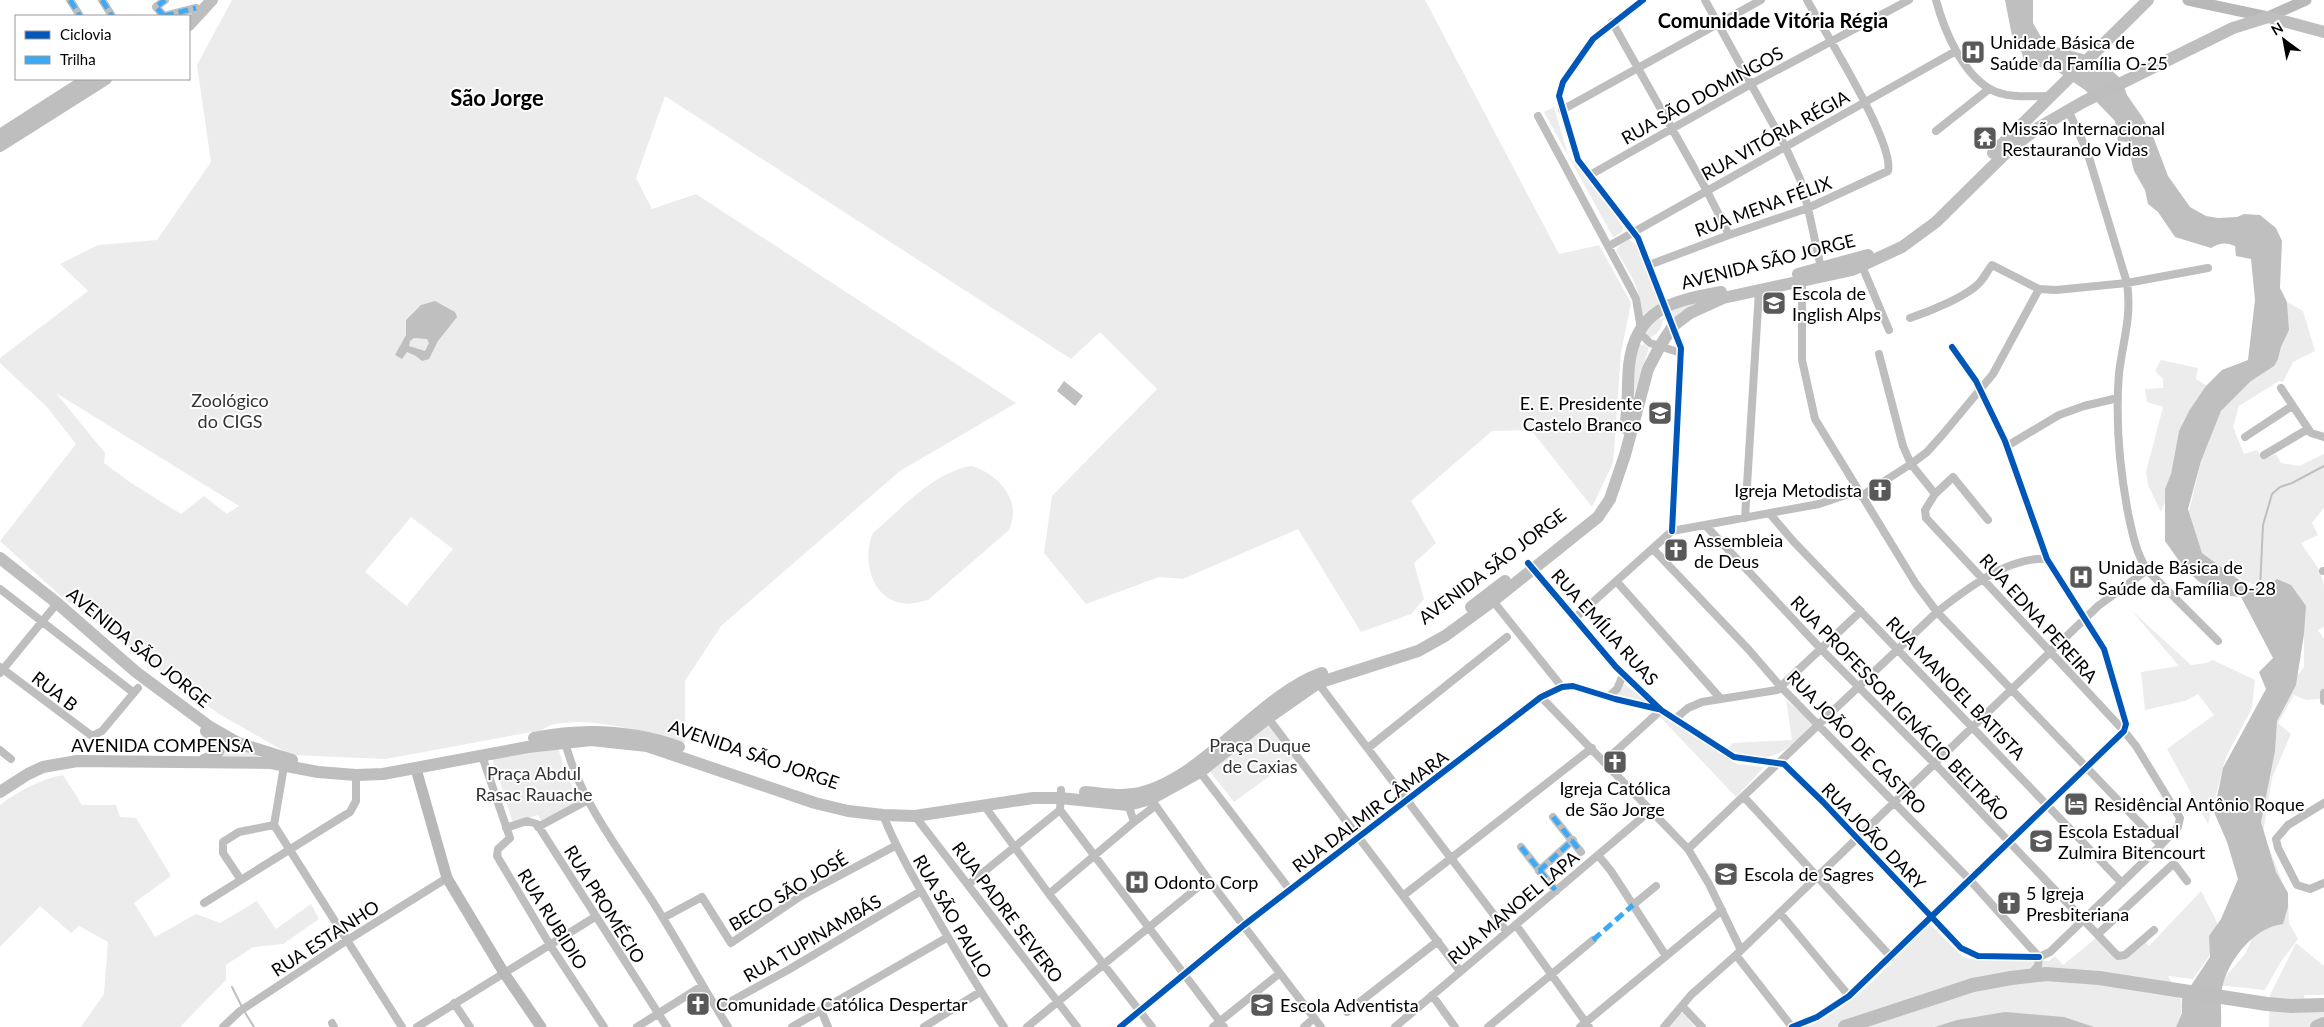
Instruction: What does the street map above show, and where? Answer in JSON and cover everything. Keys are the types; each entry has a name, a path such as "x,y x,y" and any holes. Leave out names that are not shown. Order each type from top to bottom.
{"highway":[{"path":"1845,1027 1872,1022 1973,985 2026,976 2042,970 2266,1004 2291,1006 2324,1005"},
{"path":"2317,1027 2324,1024"}],"main road":[{"path":"190,24 212,0"},
{"name":"AVENIDA SÃO JORGE","path":"271,763 318,772 356,775 416,769 565,742 614,741 647,746 815,803 848,811 884,816 915,816 983,804 1033,798 1153,802 1200,772 1268,718 1318,683 1418,650 1445,636 1493,601 1594,511 1606,491 1628,414 1631,354 1640,328 1647,319 1677,301 1762,283 1858,259 1875,252 1916,227 1935,212 2148,0"},
{"path":"2268,17 2324,32"},
{"name":"AVENIDA SÃO JORGE","path":"1127,800 1173,780 1266,708 1306,680 1348,664 1412,644 1430,636 1598,517 1610,499 1625,455 1648,369 1673,326 1706,304 1723,298 1862,266 1913,240 1936,222 2009,150 2038,128 2083,102 2233,28 2268,17"},
{"path":"0,135 85,80"},
{"path":"0,146 104,80"},
{"name":"AVENIDA SÃO JORGE","path":"0,558 37,587 136,672 210,727 238,743 292,760 340,766 388,765 552,735 616,732 656,739 810,794 864,807 886,809 917,808 1029,790 1060,799"},
{"path":"37,587 54,607 95,644 217,739 220,744 220,750 199,762"},
{"name":"AVENIDA COMPENSA","path":"0,792 28,774 60,763 94,760 271,763"}],"street":[{"path":"70,0 79,15"},
{"path":"102,0 111,15"},
{"path":"163,15 154,4 165,0"},
{"path":"1643,0 1612,22 1593,39 1563,82 1559,96 1578,160 1634,231 1673,326 1681,353 1672,531"},
{"path":"1705,0 1785,146 1800,179 1821,268"},
{"path":"1562,110 1761,0"},
{"path":"1807,0 1865,102"},
{"name":"RUA SÃO DOMINGOS","path":"1590,175 1751,84 1909,0"},
{"path":"1936,0 1948,36 1956,52 1989,89 2006,94 2051,96"},
{"path":"2188,0 2268,17 2306,0"},
{"path":"168,15 195,8"},
{"path":"1612,22 1707,191 1728,235"},
{"path":"2299,26 2314,24 2324,26"},
{"name":"RUA VITÓRIA RÉGIA","path":"1609,246 1956,52"},
{"path":"1936,131 1989,89"},
{"name":"RUA MENA FÉLIX","path":"1649,265 1728,235 1808,208 1885,173 1889,165 1881,136 1865,102"},
{"path":"2068,110 2087,152 2127,283 2130,310 2118,398 2120,468 2133,534 2147,570 2218,641"},
{"path":"1538,116 1636,299 1640,328 1647,341 1681,353"},
{"path":"1910,318 1951,301 1974,287 1981,281 1992,265 2039,289 2056,290 2127,283 2208,268"},
{"path":"1862,266 1889,330"},
{"path":"1802,281 1802,360 1812,408 1821,430 1923,596 2161,846 2050,952 2039,956 2042,970"},
{"path":"1574,619 1672,531 1770,514 1860,493 1911,464 1936,442 1993,374 2039,289"},
{"path":"1745,518 1759,291"},
{"path":"1541,697 1688,849 1701,869 1722,910 1739,952 1792,1027 1817,1017 1849,996 2124,731 2126,719 2108,660 2086,619 2047,559 2007,446 1981,390 1952,347"},
{"path":"1879,354 1898,433 1911,464 1935,494 1953,477 1988,520"},
{"path":"2281,388 2308,429 2314,434 2324,437"},
{"path":"2007,446 2058,415 2084,406 2118,398"},
{"path":"2245,436 2292,406"},
{"path":"2264,455 2308,429"},
{"name":"RUA EDNA PEREIRA","path":"1935,494 1925,510 1926,518 2136,746 2179,814 2180,822 2161,846"},
{"name":"RUA MANOEL BATISTA","path":"1770,514 2122,883"},
{"name":"RUA PROFESSOR IGNÁCIO BELTRÃO","path":"1706,526 1821,649 2118,956 2125,954 2154,930"},
{"name":"RUA JOÃO DE CASTRO","path":"1653,549 1749,650 1781,687 1969,879 2039,956"},
{"path":"1688,849 1781,763 1937,612 1961,593 1983,580 2021,562 2047,559"},
{"name":"RUA EMÍLIA RUAS","path":"1531,566 1623,675 1661,709 1734,757 1781,763"},
{"path":"1664,1027 1682,1006 2106,599 2147,570"},
{"path":"1617,582 1720,699"},
{"path":"0,589 42,622"},
{"path":"1493,601 1562,687 1579,687 1608,697 1661,709"},
{"path":"1,670 54,607"},
{"path":"1675,719 1691,706 1720,699 1772,692 1781,687 1861,611"},
{"name":"RUA B","path":"1,670 88,735 92,736 102,732 136,690 42,622"},
{"path":"1368,748 1507,637"},
{"path":"1608,697 1617,689 1623,675"},
{"path":"1318,683 1507,932"},
{"name":"RUA DALMIR CÂMARA","path":"1120,1027 1244,925 1407,802 1541,697 1562,687"},
{"path":"2324,693 2324,701"},
{"path":"1604,762 1661,709"},
{"path":"1268,718 1460,971"},
{"path":"565,742 574,771 588,800 728,1027"},
{"path":"1404,895 1592,748"},
{"path":"0,750 11,760"},
{"path":"482,756 506,828 531,821 538,826 588,800"},
{"name":"RUA JOÃO DARY","path":"1781,763 1823,802 1961,948 1970,953 1988,957 2039,956"},
{"path":"284,766 274,826 402,1027"},
{"path":"416,769 447,878 504,973 541,1027"},
{"path":"1200,772 1290,890"},
{"path":"204,903 350,812 356,801 356,775"},
{"path":"1744,797 1891,956"},
{"path":"969,884 1014,848 1060,799 1095,855 1219,1025 1280,973"},
{"path":"1127,800 1134,822"},
{"path":"1049,894 1134,822 1153,802 1208,879 1321,1027"},
{"path":"2324,802 2288,825 2276,839 2278,848 2297,885 2310,889 2324,883"},
{"path":"983,804 1014,848 1152,1027"},
{"name":"RUA MANOEL LAPA","path":"1395,1027 1651,810"},
{"name":"RUA SÃO PAULO","path":"884,816 895,846 980,992 1004,1027"},
{"name":"RUA PADRE SEVERO","path":"915,816 1077,1027"},
{"path":"1554,817 1581,852"},
{"path":"241,880 223,852 223,842 239,832 274,826"},
{"name":"RUA PROMÉCIO","path":"538,826 667,1027"},
{"name":"RUA RUBIDIO","path":"506,828 509,840 498,849 497,856 550,944 604,1027"},
{"path":"1539,871 1573,840"},
{"name":"BECO SÃO JOSÉ","path":"662,918 702,898 731,943 802,896 895,846"},
{"path":"1521,847 1556,891"},
{"path":"1598,855 1611,871 1666,956"},
{"path":"2098,934 2172,866 2175,865 2187,881"},
{"name":"RUA ESTANHO","path":"222,1027 240,1012 346,941 447,878"},
{"path":"1028,1027 1102,964 1208,879"},
{"path":"1633,905 1656,886"},
{"name":"RUA TUPINAMBÁS","path":"716,1009 788,970 921,891"},
{"path":"1516,925 1585,1025 1722,910"},
{"path":"1780,913 1849,996"},
{"path":"417,1027 595,917"},
{"path":"792,1027 948,937"},
{"path":"1488,1027 1593,940"},
{"path":"1347,1012 1438,941"},
{"path":"637,1027 702,986"},
{"path":"924,1027 980,992"},
{"path":"1432,995 1455,1027"},
{"path":"454,1004 470,1027"},
{"path":"1682,1006 1702,1027"},
{"path":"821,1010 828,1027"},
{"path":"1304,1027 1314,1018"}],"green space":[{"name":"Zoológico do CIGS","path":"232,0 1425,0 1559,254 1599,245 1631,303 1621,352 1613,463 1592,507 1531,430 1492,431 1411,501 1436,543 1414,563 1424,599 1411,614 1361,632 1298,529 1183,579 1159,577 1086,604 1044,553 1052,496 1157,389 1100,332 1071,359 665,96 636,178 652,209 696,194 1016,403 900,471 721,626 685,681 685,743 619,726 567,722 551,725 534,734 531,732 386,759 291,755 219,714 62,597 0,541 76,444 47,407 0,363 0,358 88,291 60,264 98,245 157,240 211,162 197,65","holes":["56,393 239,506 227,514 204,496 181,514 131,483 104,463 105,453","411,517 453,549 407,605 409,608 365,572"]},
{"path":"1554,107 1568,155 1623,227 1622,232 1613,237 1544,112"},
{"path":"1629,239 1637,246 1662,305 1641,319 1640,300 1637,291 1616,251 1620,245"},
{"path":"1704,299 1672,321 1670,317 1662,321 1659,331 1649,338 1645,346 1649,348 1632,402 1637,341 1643,346 1647,337 1645,329 1658,316 1661,320 1674,310"},
{"path":"2287,302 2303,311 2315,351 2293,362 2283,382 2279,381 2239,406 2233,427 2244,454 2257,450 2261,457 2265,459 2276,454 2281,463 2299,466 2324,454 2324,508 2312,523 2318,535 2301,543 2320,571 2324,585 2324,627 2318,630 2324,639 2324,693 2321,699 2306,700 2294,695 2278,723 2291,734 2272,778 2263,833 2288,896 2289,923 2298,939 2280,963 2265,990 2218,985 2245,954 2266,908 2240,839 2270,713 2304,667 2304,634 2277,579 2265,584 2252,584 2232,574 2202,553 2189,512 2201,461 2221,411 2251,381 2278,359 2289,330"},
{"path":"2161,360 2198,368 2196,379 2207,386 2189,411 2179,431 2171,474 2165,489 2165,502 2161,512 2148,485 2146,472 2163,407 2147,402 2145,389 2163,388 2163,379 2155,371"},
{"path":"971,466 993,477 1000,483 1010,498 1013,518 1009,530 928,600 908,604 890,599 882,593 871,575 868,554 873,533 931,484 957,470"},
{"path":"2131,610 2191,665 2213,660 2255,680 2252,708 2226,757 2208,824 2167,749 2214,715 2198,694 2185,701 2145,710 2141,672 2179,666"},
{"path":"1624,684 1737,764 1764,767 1736,797 1646,702 1615,694"},
{"path":"1786,700 1815,725 1785,749 1765,757 1754,758 1742,755 1728,748 1733,743 1792,740"},
{"name":"Praça Duque de Caxias","path":"1267,721 1294,758 1234,802 1208,769"},
{"path":"204,726 266,760 214,758 219,756"},
{"name":"Praça Abdul Rasac Rauache","path":"558,748 567,776 581,802 544,825 538,815 513,823 492,757"},
{"path":"63,775 82,805 116,805 120,817 136,818 171,876 134,903 155,937 196,914 220,923 257,901 276,929 311,904 319,919 283,944 253,947 226,965 226,980 180,1027 81,1027 104,994 108,942 79,926 71,933 40,906 0,947 0,805 30,786"},
{"path":"2201,891 2216,920 2222,938 2193,979 2168,976 2179,995 2182,1006 2176,1027 1805,1027 1841,1008 1857,995 1929,923 1963,957 1969,959 2049,961 2055,956 2063,965 2101,934 2122,956 2143,938 2149,946"},
{"path":"2296,943 2324,966 2324,995 2304,995 2307,1010 2324,1012 2324,1027 2269,1027 2270,995"},
{"path":"1680,1013 1683,1013 1695,1027 1668,1027"}],"shaded area":[{"path":"2005,0 2033,0 2033,23 2045,44 2083,54 2110,69 2121,79 2127,95 2143,118 2154,139 2168,176 2190,207 2206,216 2218,218 2237,217 2244,214 2260,215 2276,228 2282,241 2280,288 2287,302 2289,330 2274,366 2251,381 2221,411 2201,461 2188,509 2202,553 2249,587 2265,587 2277,579 2291,585 2306,606 2304,634 2296,685 2277,721 2275,751 2261,822 2276,872 2288,893 2288,907 2283,924 2273,926 2254,937 2245,945 2231,964 2222,989 2221,1027 2176,1027 2182,1013 2182,999 2210,957 2209,936 2221,919 2238,879 2227,842 2214,812 2223,768 2266,689 2259,672 2273,658 2241,597 2221,595 2198,581 2182,565 2165,541 2165,489 2171,474 2179,431 2189,411 2206,386 2222,370 2248,360 2255,300 2251,259 2236,256 2235,246 2223,244 2211,248 2175,237 2158,212 2148,204 2145,190 2134,171 2127,142 2118,141 2115,121 2085,90 2057,71 2024,63 2022,53 2013,41"},
{"path":"435,301 455,312 457,317 438,341 429,359 422,361 407,352 402,359 395,355 406,335 406,320 421,305","holes":["414,338 427,339 429,343 425,351 409,346 410,341"]},
{"path":"1064,381 1083,396 1075,406 1057,391"},
{"path":"2005,1012 2064,1017 2094,1027 1935,1027 1957,1020"}],"waterway":[{"path":"2260,588 2263,525 2272,494 2280,487 2292,483 2324,466"},
{"path":"232,987 242,1007"},
{"path":"244,1011 254,1027"}],"marked path":[{"path":"70,0 79,15"},
{"path":"102,0 111,15"},
{"path":"163,15 156,7 165,0"},
{"path":"168,15 196,8"},
{"path":"1553,817 1581,852"},
{"path":"1539,871 1573,840"},
{"path":"1521,847 1556,891"},
{"path":"1593,940 1633,905"}],"cycle path":[{"path":"1643,0 1593,39 1563,82 1559,96 1578,160 1638,238 1681,348 1672,531"},
{"path":"1792,1027 1817,1017 1849,996 2124,731 2126,724 2104,649 2047,559 2005,441 1976,381 1952,347"},
{"path":"1528,563 1616,667 1661,710 1734,757 1784,764 1823,802 1961,948 1978,956 2039,957"},
{"path":"1120,1027 1244,925 1541,697 1562,687 1573,686 1615,699 1658,709"}],"place":[{"name":"Unidade Básica de Saúde da Família O-25","path":"1973,52"},
{"name":"Missão Internacional Restaurando Vidas","path":"1985,138"},
{"name":"Escola de Inglish Alps","path":"1774,303"},
{"name":"E. E. Presidente Castelo Branco","path":"1660,413"},
{"name":"Igreja Metodista","path":"1880,490"},
{"name":"Assembleia de Deus","path":"1676,550"},
{"name":"Unidade Básica de Saúde da Família O-28","path":"2081,577"},
{"name":"Igreja Católica de São Jorge","path":"1615,762"},
{"name":"Residêncial Antônio Roque","path":"2076,804"},
{"name":"Escola Estadual Zulmira Bitencourt","path":"2041,841"},
{"name":"Escola de Sagres","path":"1726,874"},
{"name":"Odonto Corp","path":"1137,882"},
{"name":"5 Igreja Presbiteriana","path":"2009,903"},
{"name":"Comunidade Católica Despertar","path":"698,1004"},
{"name":"Escola Adventista","path":"1262,1005"}],"district":[{"name":"Comunidade Vitória Régia","path":"1773,20"},
{"name":"São Jorge","path":"497,97"}]}
